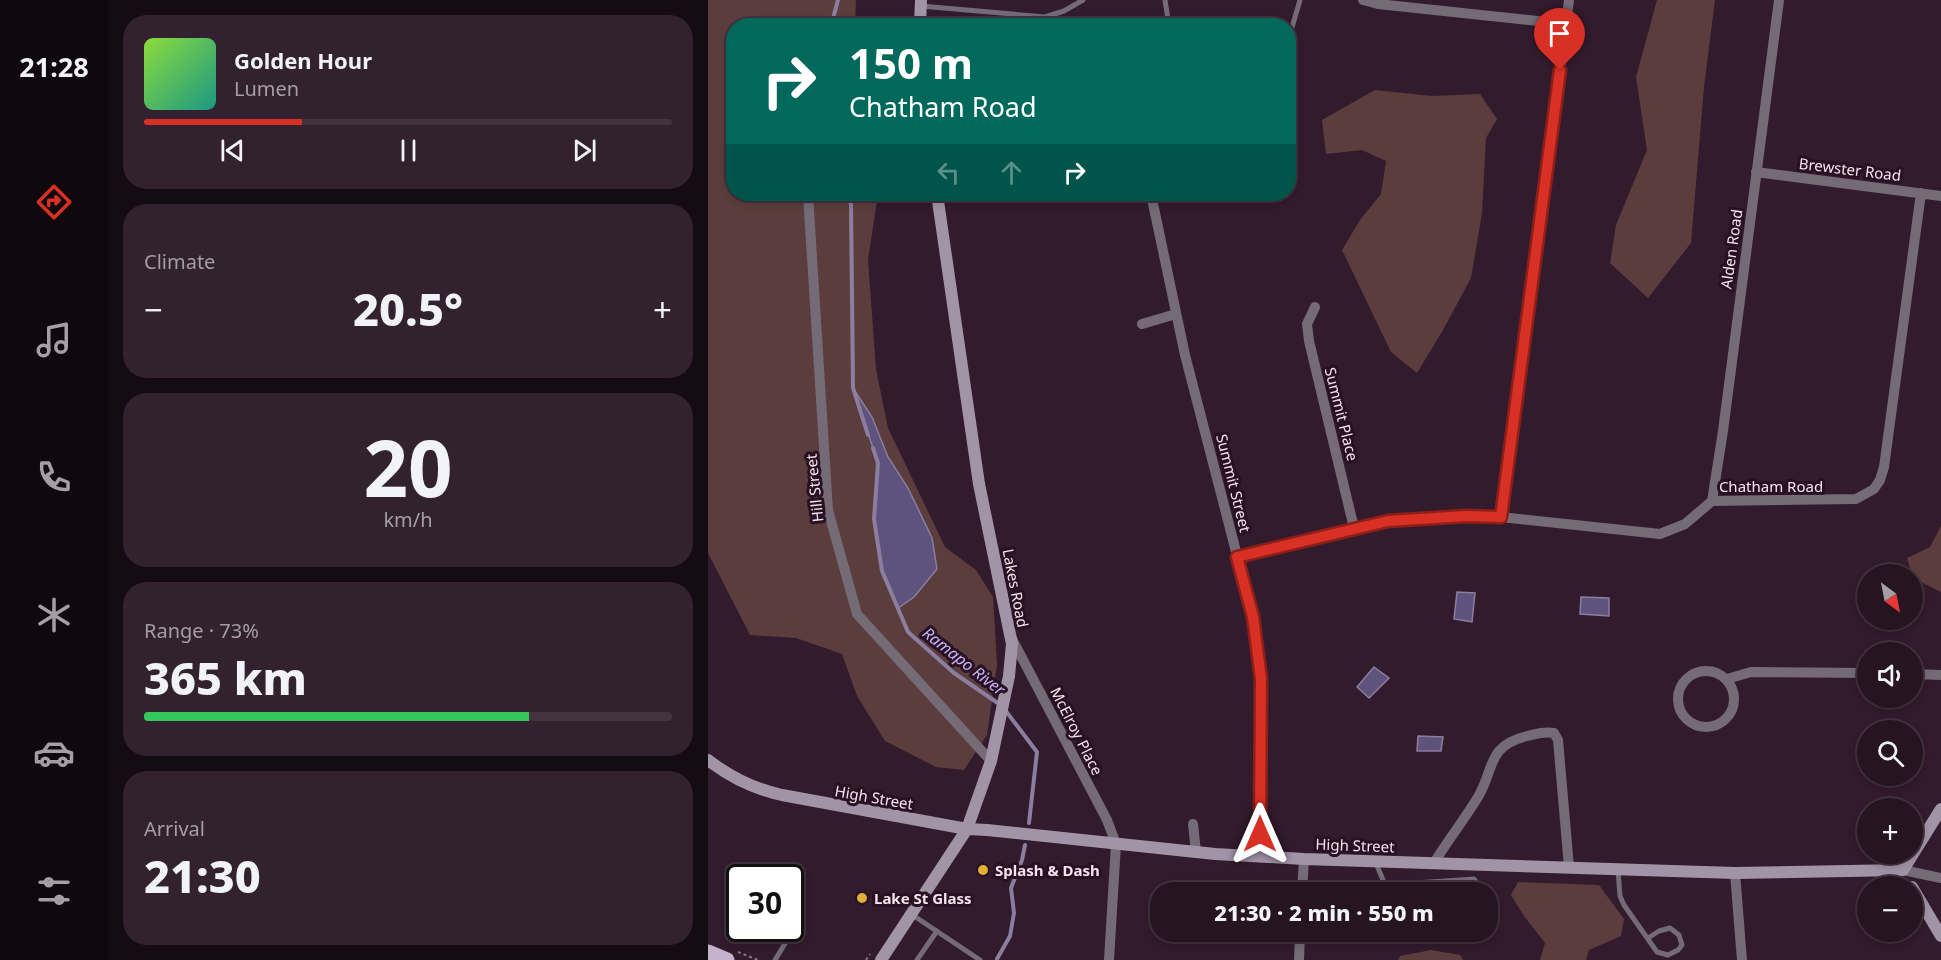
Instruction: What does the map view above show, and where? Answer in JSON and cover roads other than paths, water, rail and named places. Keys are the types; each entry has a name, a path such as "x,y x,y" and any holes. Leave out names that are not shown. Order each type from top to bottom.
{"main road":[{"path":"708,952 727,960"}],"street":[{"path":"1363,0 1378,4 1566,24"},
{"path":"1501,517 1569,0"},
{"name":"Alden Road","path":"1712,501 1779,0"},
{"path":"920,18 921,3"},
{"name":"Brewster Road","path":"1756,172 1941,196"},
{"name":"Chatham Road","path":"1237,557 1388,521 1466,516 1501,517 1660,534 1685,525 1712,501 1856,500 1874,489 1884,467 1921,193"},
{"name":"Hill Street","path":"808,201 828,510 857,614 991,762"},
{"name":"Lakes Road","path":"881,960 967,829 991,762 1009,676 1012,644 979,484 938,201"},
{"name":"Summit Street","path":"1152,201 1176,315 1253,617 1261,679 1260,856"},
{"name":"Summit Place","path":"1315,308 1307,324 1309,341 1354,528"},
{"path":"1142,324 1176,315"},
{"name":"McElroy Place","path":"1010,634 1107,820 1116,844"},
{"path":"1700,670 1710,670 1727,679 1732,687 1734,705 1724,721 1707,727 1698,726 1683,716 1678,707 1677,698 1679,688 1691,674 1700,670"},
{"path":"1727,679 1751,672 1857,673"},
{"path":"1923,674 1941,675"},
{"path":"1434,863 1455,828 1478,797 1488,768 1500,749 1519,738 1547,732 1554,733 1558,741 1569,867"},
{"name":"High Street","path":"708,760 738,780 766,792 967,829 1196,852 1304,859 1735,873 1903,870 1941,878"},
{"path":"1906,876 1903,870 1941,809"},
{"path":"1193,824 1196,852"},
{"path":"1108,960 1116,844"},
{"path":"1303,882 1304,859"},
{"path":"1735,873 1742,960"},
{"path":"1923,906 1941,936"},
{"path":"1299,960 1300,942"}],"lane":[{"path":"921,3 1045,17 1064,11 1083,0"},
{"path":"1165,0 1168,18"},
{"path":"1295,18 1300,0"},
{"path":"1376,861 1385,885 1474,879 1476,882"},
{"path":"1618,868 1620,896 1624,905 1657,952 1665,955 1673,954 1682,945 1679,935 1670,928 1659,931 1648,938"},
{"path":"911,914 980,960"},
{"path":"917,960 937,931"},
{"path":"775,960 786,942"}],"waterway":[{"name":"Ramapo River","path":"833,18 838,0"},
{"name":"Ramapo River","path":"850,201 853,388 868,435"},
{"name":"Ramapo River","path":"873,448 878,463 874,519 882,571 908,632 954,673 1002,706 1037,752 1029,823"},
{"name":"Ramapo River","path":"997,959 1010,936 1014,913 1011,888 1025,845"}],"place":[{"name":"Splash & Dash","path":"983,870"},
{"name":"Lake St Glass","path":"862,898"}]}
